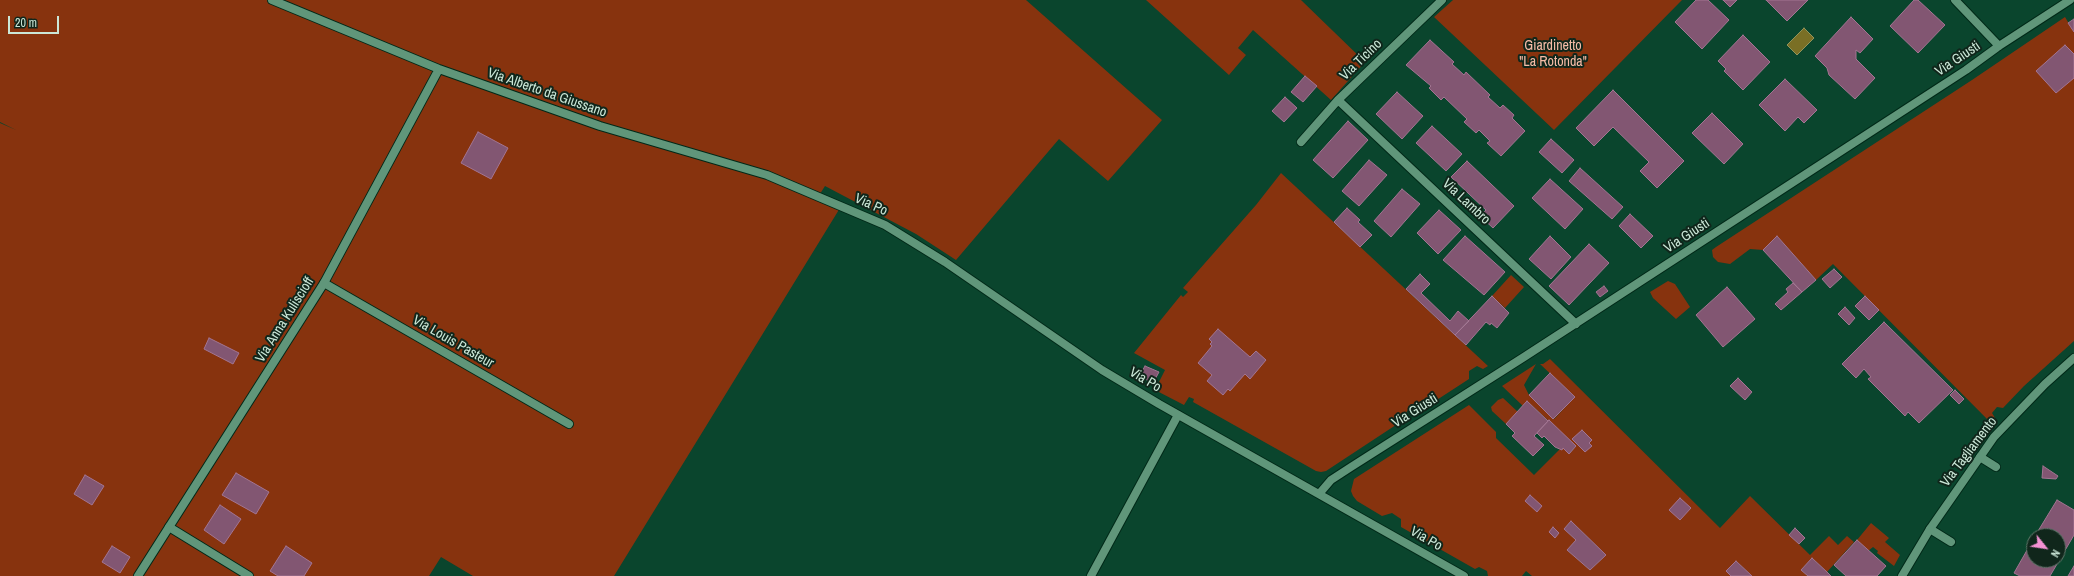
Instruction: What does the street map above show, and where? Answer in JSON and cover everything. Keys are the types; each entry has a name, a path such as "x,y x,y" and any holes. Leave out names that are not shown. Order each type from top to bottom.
{"street":[{"name":"Via Alberto da Giussano","path":"272,0 439,69 600,126 767,175 819,196"},
{"name":"Via Ticino","path":"1301,142 1338,100 1442,0"},
{"path":"1955,0 1999,46"},
{"name":"Via Giusti","path":"1319,494 1331,480 1350,467 1576,324 1966,70 1999,46 2070,0"},
{"name":"Via Anna Kuliscioff","path":"138,576 324,283 439,69"},
{"name":"Via Lambro","path":"1338,100 1576,324"},
{"name":"Via Po","path":"819,196 886,225 945,262 1102,370 1178,415 1464,576"},
{"name":"Via Louis Pasteur","path":"324,283 569,424"},
{"name":"Via Tagliamento","path":"1902,576 1930,529 1994,437 2006,423 2074,358"},
{"path":"1091,576 1178,415"},
{"path":"1980,457 1996,467"},
{"path":"169,526 249,576"},
{"path":"1930,529 1951,542"}],"green space":[{"path":"0,0 1026,0 1162,120 1108,181 1059,139 956,260 916,234 825,186 818,197 840,208 614,576 473,576 441,557 429,576 0,576 0,123 16,130 0,122"},
{"path":"1146,0 1301,0 1365,62 1331,100 1253,30 1238,48 1246,55 1229,75"},
{"name":"Giardinetto \"La Rotonda\"","path":"1453,0 1682,0 1554,130 1434,17"},
{"path":"2065,17 2074,32 2074,341 2024,386 2003,408 1997,407 1992,413 1995,418 1991,423 1833,264 1816,280 1777,236 1763,250 1750,249 1730,264 1718,262 1713,257 1712,250 1716,247 1972,80"},
{"path":"1281,173 1488,366 1483,369 1477,366 1469,371 1469,379 1426,407 1417,404 1407,411 1405,419 1326,471 1321,472 1316,471 1193,402 1194,399 1189,397 1184,405 1155,390 1165,370 1134,353 1181,295 1183,297 1188,292 1183,288 1256,205"},
{"path":"1511,275 1524,287 1505,308 1492,296"},
{"path":"1668,281 1675,284 1690,307 1676,319 1653,298 1650,292"},
{"path":"1550,359 1720,528 1750,496 1810,555 1829,536 1838,545 1847,536 1854,542 1827,572 1812,558 1801,570 1808,576 1752,576 1736,561 1726,571 1731,576 1532,576 1526,571 1522,576 1488,576 1487,571 1479,567 1475,569 1401,527 1401,519 1392,513 1382,516 1357,501 1353,496 1351,491 1354,479 1469,405 1496,432 1496,438 1534,475 1560,449 1563,448 1569,454 1576,446 1527,401 1523,406 1502,386 1536,364 1524,385 1529,395 1554,419 1575,397 1540,364 1543,364","holes":["1571,521 1606,555 1590,570 1567,550 1576,540 1564,529"]},
{"path":"1503,398 1518,412 1506,424 1492,411 1491,407 1498,400"},
{"path":"1871,523 1889,538 1885,542 1900,555 1894,566 1877,553 1878,551 1873,547 1868,551 1857,540"}],"shaded area":[{"path":"1804,28 1814,38 1797,55 1787,45"}],"building":[{"path":"1696,0 1708,0 1729,20 1702,49 1675,22"},
{"path":"1723,0 1737,0 1730,7"},
{"path":"1766,0 1808,0 1787,21"},
{"path":"1914,0 1918,0 1945,25 1918,53 1890,26"},
{"path":"1851,17 1873,39 1860,53 1856,50 1856,59 1875,78 1855,99 1829,75 1827,68 1815,56"},
{"path":"2074,19 2074,32 2068,23"},
{"path":"1743,35 1770,62 1743,90 1724,71 1726,69 1718,61"},
{"path":"1430,40 1454,62 1452,64 1464,75 1466,72 1490,95 1488,97 1500,108 1503,105 1514,115 1512,118 1525,131 1501,156 1487,143 1490,141 1479,130 1476,133 1464,122 1467,119 1444,97 1441,100 1429,88 1431,86 1406,65"},
{"path":"2065,45 2074,54 2074,78 2056,93 2036,71"},
{"path":"1305,76 1317,86 1303,102 1291,92"},
{"path":"1785,79 1817,110 1804,123 1798,117 1785,131 1759,105"},
{"path":"1613,90 1684,161 1657,188 1640,171 1649,162 1613,127 1594,146 1576,128"},
{"path":"1397,92 1423,116 1402,139 1376,114"},
{"path":"1285,97 1297,108 1284,122 1272,111"},
{"path":"1712,113 1743,144 1724,164 1692,133"},
{"path":"1348,121 1368,140 1333,178 1313,160"},
{"path":"1432,126 1462,154 1446,171 1416,143"},
{"path":"478,132 508,148 491,179 461,163"},
{"path":"1551,139 1574,160 1562,173 1539,152"},
{"path":"1369,160 1387,175 1359,206 1342,191"},
{"path":"1467,161 1514,206 1493,228 1480,216 1486,210 1451,177"},
{"path":"1580,168 1623,207 1612,219 1569,181"},
{"path":"1550,179 1583,209 1565,229 1532,198"},
{"path":"1402,189 1420,204 1391,237 1374,221"},
{"path":"1347,208 1360,220 1358,222 1372,235 1360,247 1334,222"},
{"path":"1439,210 1461,230 1438,254 1417,233"},
{"path":"1630,214 1653,236 1641,248 1619,226"},
{"path":"1465,236 1505,272 1484,295 1443,260"},
{"path":"1550,236 1571,257 1551,279 1529,259"},
{"path":"1777,236 1816,280 1802,292 1763,250"},
{"path":"1589,244 1609,263 1569,305 1549,286"},
{"path":"1834,269 1842,277 1830,288 1822,279"},
{"path":"1420,274 1430,284 1421,293 1450,321 1458,311 1469,321 1455,335 1406,289"},
{"path":"1793,283 1802,292 1781,310 1775,304 1788,292 1786,289"},
{"path":"1604,286 1608,291 1600,297 1596,292"},
{"path":"1727,287 1755,319 1723,347 1696,315"},
{"path":"1492,296 1509,313 1497,328 1491,323 1490,325 1486,322 1466,345 1455,335"},
{"path":"1865,296 1879,310 1869,320 1855,306"},
{"path":"1845,307 1855,318 1849,325 1838,314"},
{"path":"1884,322 1953,390 1919,423 1908,412 1905,416 1868,379 1871,377 1864,369 1856,378 1842,364"},
{"path":"1218,329 1250,357 1256,351 1266,360 1250,379 1245,374 1230,391 1228,389 1223,395 1207,381 1212,375 1198,363 1212,346 1210,344 1212,342 1209,339"},
{"path":"209,338 239,353 233,364 204,349"},
{"path":"1145,366 1159,372 1153,383 1140,375"},
{"path":"1550,373 1575,397 1553,419 1529,395"},
{"path":"1738,378 1752,392 1745,400 1730,386"},
{"path":"1955,390 1964,399 1959,404 1950,395"},
{"path":"1527,401 1548,421 1534,436 1544,445 1533,456 1512,436 1515,433 1506,424"},
{"path":"1549,420 1576,446 1569,454 1563,448 1562,450 1555,447 1544,436 1542,438 1537,433"},
{"path":"1582,430 1592,440 1589,443 1592,446 1585,452 1572,439"},
{"path":"2043,466 2058,476 2056,479 2042,478"},
{"path":"236,473 269,492 256,514 222,495"},
{"path":"85,475 104,486 92,505 74,494"},
{"path":"1530,495 1542,506 1537,512 1525,501"},
{"path":"1680,498 1691,508 1680,520 1669,510"},
{"path":"2057,500 2074,510 2074,535 2066,549 2066,528 2040,528"},
{"path":"220,505 241,519 224,544 204,530"},
{"path":"1571,521 1606,555 1590,570 1567,550 1576,540 1564,529"},
{"path":"1553,527 1559,533 1555,538 1549,532"},
{"path":"1795,528 1805,538 1799,544 1789,535"},
{"path":"1857,540 1886,566 1877,576 1846,576 1834,565"},
{"path":"112,546 130,557 120,573 102,562"},
{"path":"286,546 312,563 304,576 278,576 270,571"},
{"path":"2026,552 2026,568 2055,568 2050,576 2020,576 2014,573"},
{"path":"1812,558 1831,576 1808,576 1801,570"},
{"path":"1736,561 1752,576 1731,576 1726,571"},
{"path":"2074,566 2074,576 2068,576"}]}
